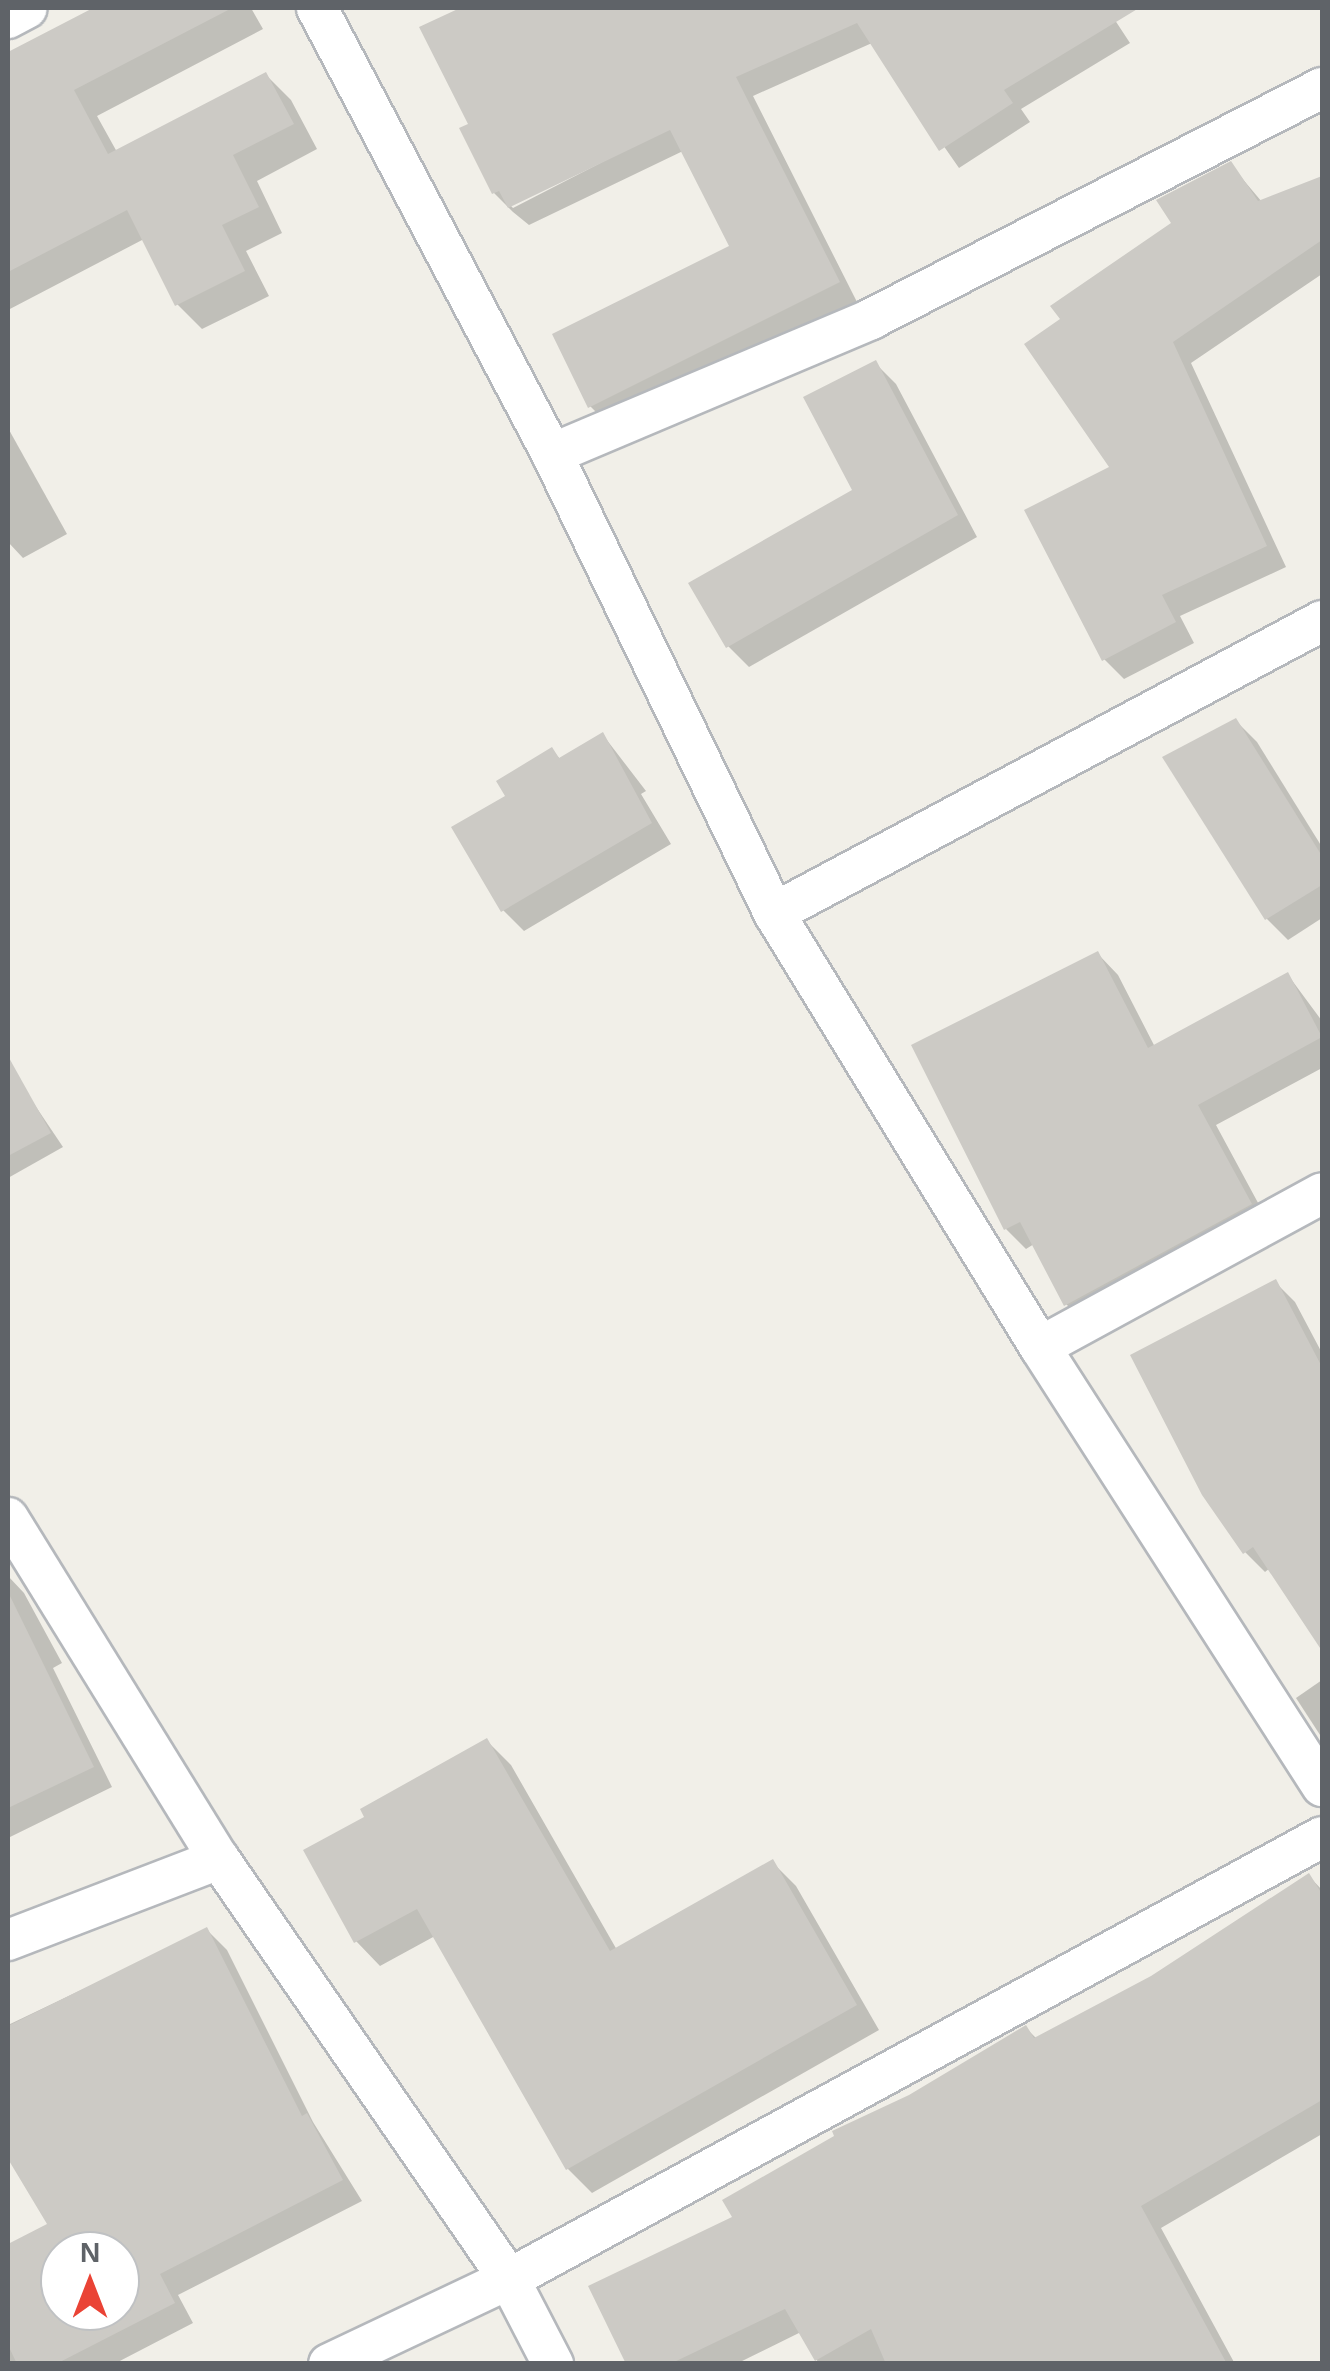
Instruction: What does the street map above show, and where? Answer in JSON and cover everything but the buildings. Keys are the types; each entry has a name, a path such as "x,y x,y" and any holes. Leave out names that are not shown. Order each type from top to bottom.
{"street":[{"path":"8,18 27,8"},
{"path":"317,8 552,454 774,913 1040,1347 1322,1786"},
{"path":"552,454 871,319 1322,88"},
{"path":"774,913 1322,621"},
{"path":"1040,1347 1322,1194"},
{"path":"8,1518 219,1859 508,2279 553,2364"},
{"path":"329,2364 508,2279 1322,1837"},
{"path":"8,1940 219,1859"}]}
